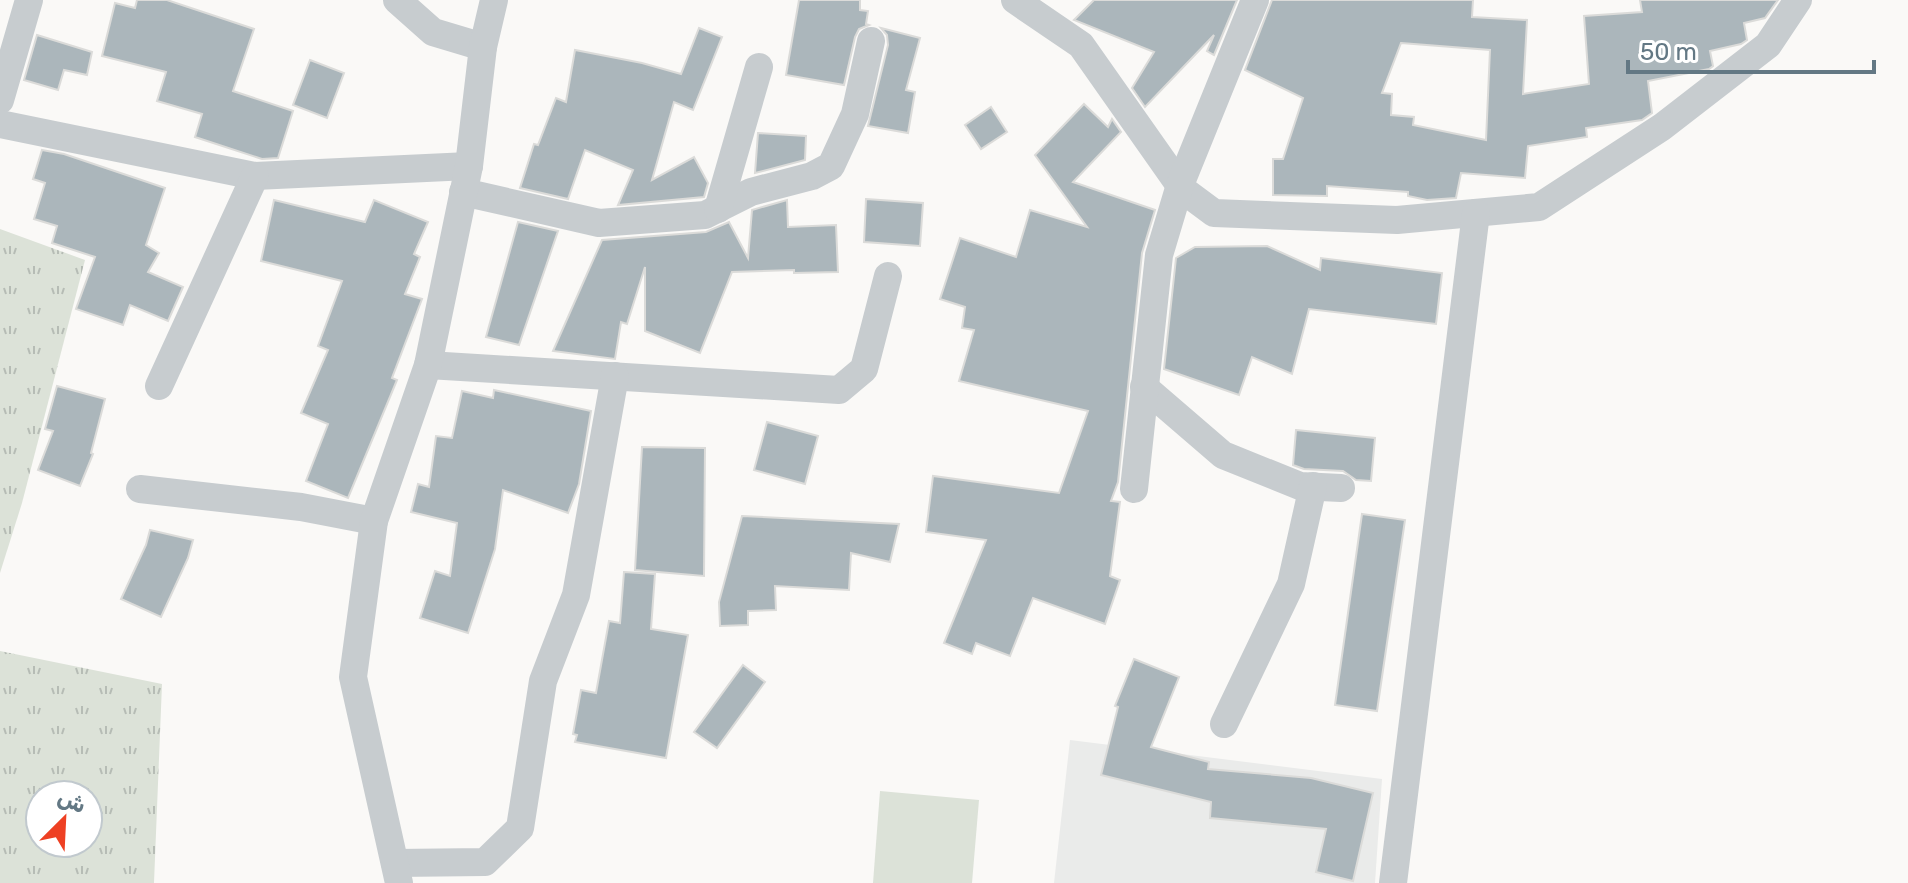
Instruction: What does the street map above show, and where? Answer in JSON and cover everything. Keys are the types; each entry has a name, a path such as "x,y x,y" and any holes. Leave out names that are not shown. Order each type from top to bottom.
{"street":[{"path":"0,100 29,0"},
{"path":"397,0 433,32 483,47"},
{"path":"494,0 483,47 466,179 428,365 374,521 353,677 397,873 485,862 520,828 543,681 576,595 615,376"},
{"path":"1015,0 1081,45 1180,185 1214,213 1397,220 1539,207 1662,127 1768,45 1798,0"},
{"path":"1134,489 1159,255 1180,185 1255,0"},
{"path":"0,124 255,176 466,179 599,223 705,215 751,192 812,176 831,166 855,114 871,41"},
{"path":"718,209 759,67"},
{"path":"159,386 255,176"},
{"path":"1393,883 1476,213"},
{"path":"428,365 839,390 864,369 888,276"},
{"path":"1144,387 1223,455 1300,486 1341,488"},
{"path":"1224,724 1291,584 1313,486"},
{"path":"140,489 301,507 374,521"}],"shaded area":[{"path":"1070,740 1382,779 1375,883 1054,883"}],"green space":[{"path":"0,229 85,260 22,503 0,573"},
{"path":"0,651 162,684 154,883 0,883"},
{"path":"880,791 979,800 972,883 873,883"}],"building":[{"path":"137,0 167,0 254,29 233,91 293,111 278,158 262,159 195,137 202,114 157,101 166,72 102,56 115,3 135,8"},
{"path":"799,0 860,0 860,10 868,11 866,24 869,25 859,29 855,37 844,85 786,75"},
{"path":"1094,0 1237,0 1214,55 1207,51 1214,35 1145,107 1132,88 1154,52 1074,20"},
{"path":"1272,0 1473,0 1472,17 1527,20 1523,94 1589,84 1584,16 1642,12 1640,0 1778,0 1765,18 1744,23 1747,40 1710,51 1713,66 1709,69 1648,81 1652,113 1642,120 1586,128 1587,137 1528,146 1525,178 1461,173 1456,198 1427,200 1408,196 1408,192 1327,186 1327,196 1273,195 1273,159 1283,159 1303,98 1245,70","holes":["1401,43 1490,50 1486,140 1413,125 1414,117 1391,115 1392,94 1382,93"]},
{"path":"699,28 722,37 693,110 674,102 652,180 694,157 708,183 704,197 618,205 633,170 585,150 568,199 520,188 534,144 538,145 556,98 566,102 575,50 681,74"},
{"path":"881,28 920,38 906,90 915,92 908,133 868,126 888,45 887,35"},
{"path":"37,35 92,52 87,75 64,70 58,90 24,80"},
{"path":"310,60 344,73 327,118 293,105"},
{"path":"1084,104 1108,127 1112,119 1121,132 1073,182 1155,210 1142,253 1118,482 1111,501 1120,502 1110,576 1120,580 1105,624 1033,598 1010,656 976,643 972,654 944,643 986,540 926,532 933,476 1059,493 1088,411 959,381 974,330 962,328 965,307 940,299 960,238 1016,257 1030,210 1087,227 1035,155"},
{"path":"991,107 1007,132 981,149 965,125"},
{"path":"758,133 806,136 805,160 755,173"},
{"path":"42,150 64,154 165,188 146,245 159,253 148,272 183,287 168,321 130,305 123,325 76,309 95,257 52,243 57,226 34,219 45,183 33,179"},
{"path":"866,199 923,203 920,246 864,242"},
{"path":"274,200 365,222 374,200 428,222 414,254 420,257 405,294 422,299 392,378 397,380 348,498 306,481 328,424 301,413 328,350 318,346 342,281 261,261"},
{"path":"787,200 788,227 836,225 838,272 732,272 700,353 645,331 645,267 627,324 621,322 615,359 553,351 602,240 706,232 729,222 748,258 752,210"},
{"path":"518,222 558,231 519,345 486,337"},
{"path":"1267,246 1320,270 1321,258 1442,273 1436,324 1309,309 1292,374 1252,357 1239,395 1164,369 1176,258 1195,247"},
{"path":"57,386 105,399 93,454 80,486 38,470 53,431 45,429"},
{"path":"494,390 591,411 579,484 568,513 503,490 495,549 468,633 420,618 435,571 450,576 457,523 411,512 418,484 429,487 436,436 452,438 462,391 493,398"},
{"path":"767,422 818,436 805,484 754,470"},
{"path":"1296,430 1375,438 1371,481 1356,480 1343,471 1304,469 1293,465"},
{"path":"642,447 705,448 704,576 635,570"},
{"path":"1362,514 1405,520 1377,711 1335,705"},
{"path":"742,516 899,524 890,562 851,553 849,590 775,586 776,610 748,611 748,625 720,626 719,602"},
{"path":"150,530 193,540 161,617 121,599"},
{"path":"624,572 655,574 651,629 688,635 666,758 575,742 577,735 573,734 581,690 596,693 609,621 620,623"},
{"path":"1134,659 1179,677 1151,747 1209,762 1208,769 1311,778 1373,793 1353,881 1316,872 1326,829 1210,818 1211,802 1101,775 1118,707 1115,706"},
{"path":"743,665 765,682 717,748 694,732"}]}
